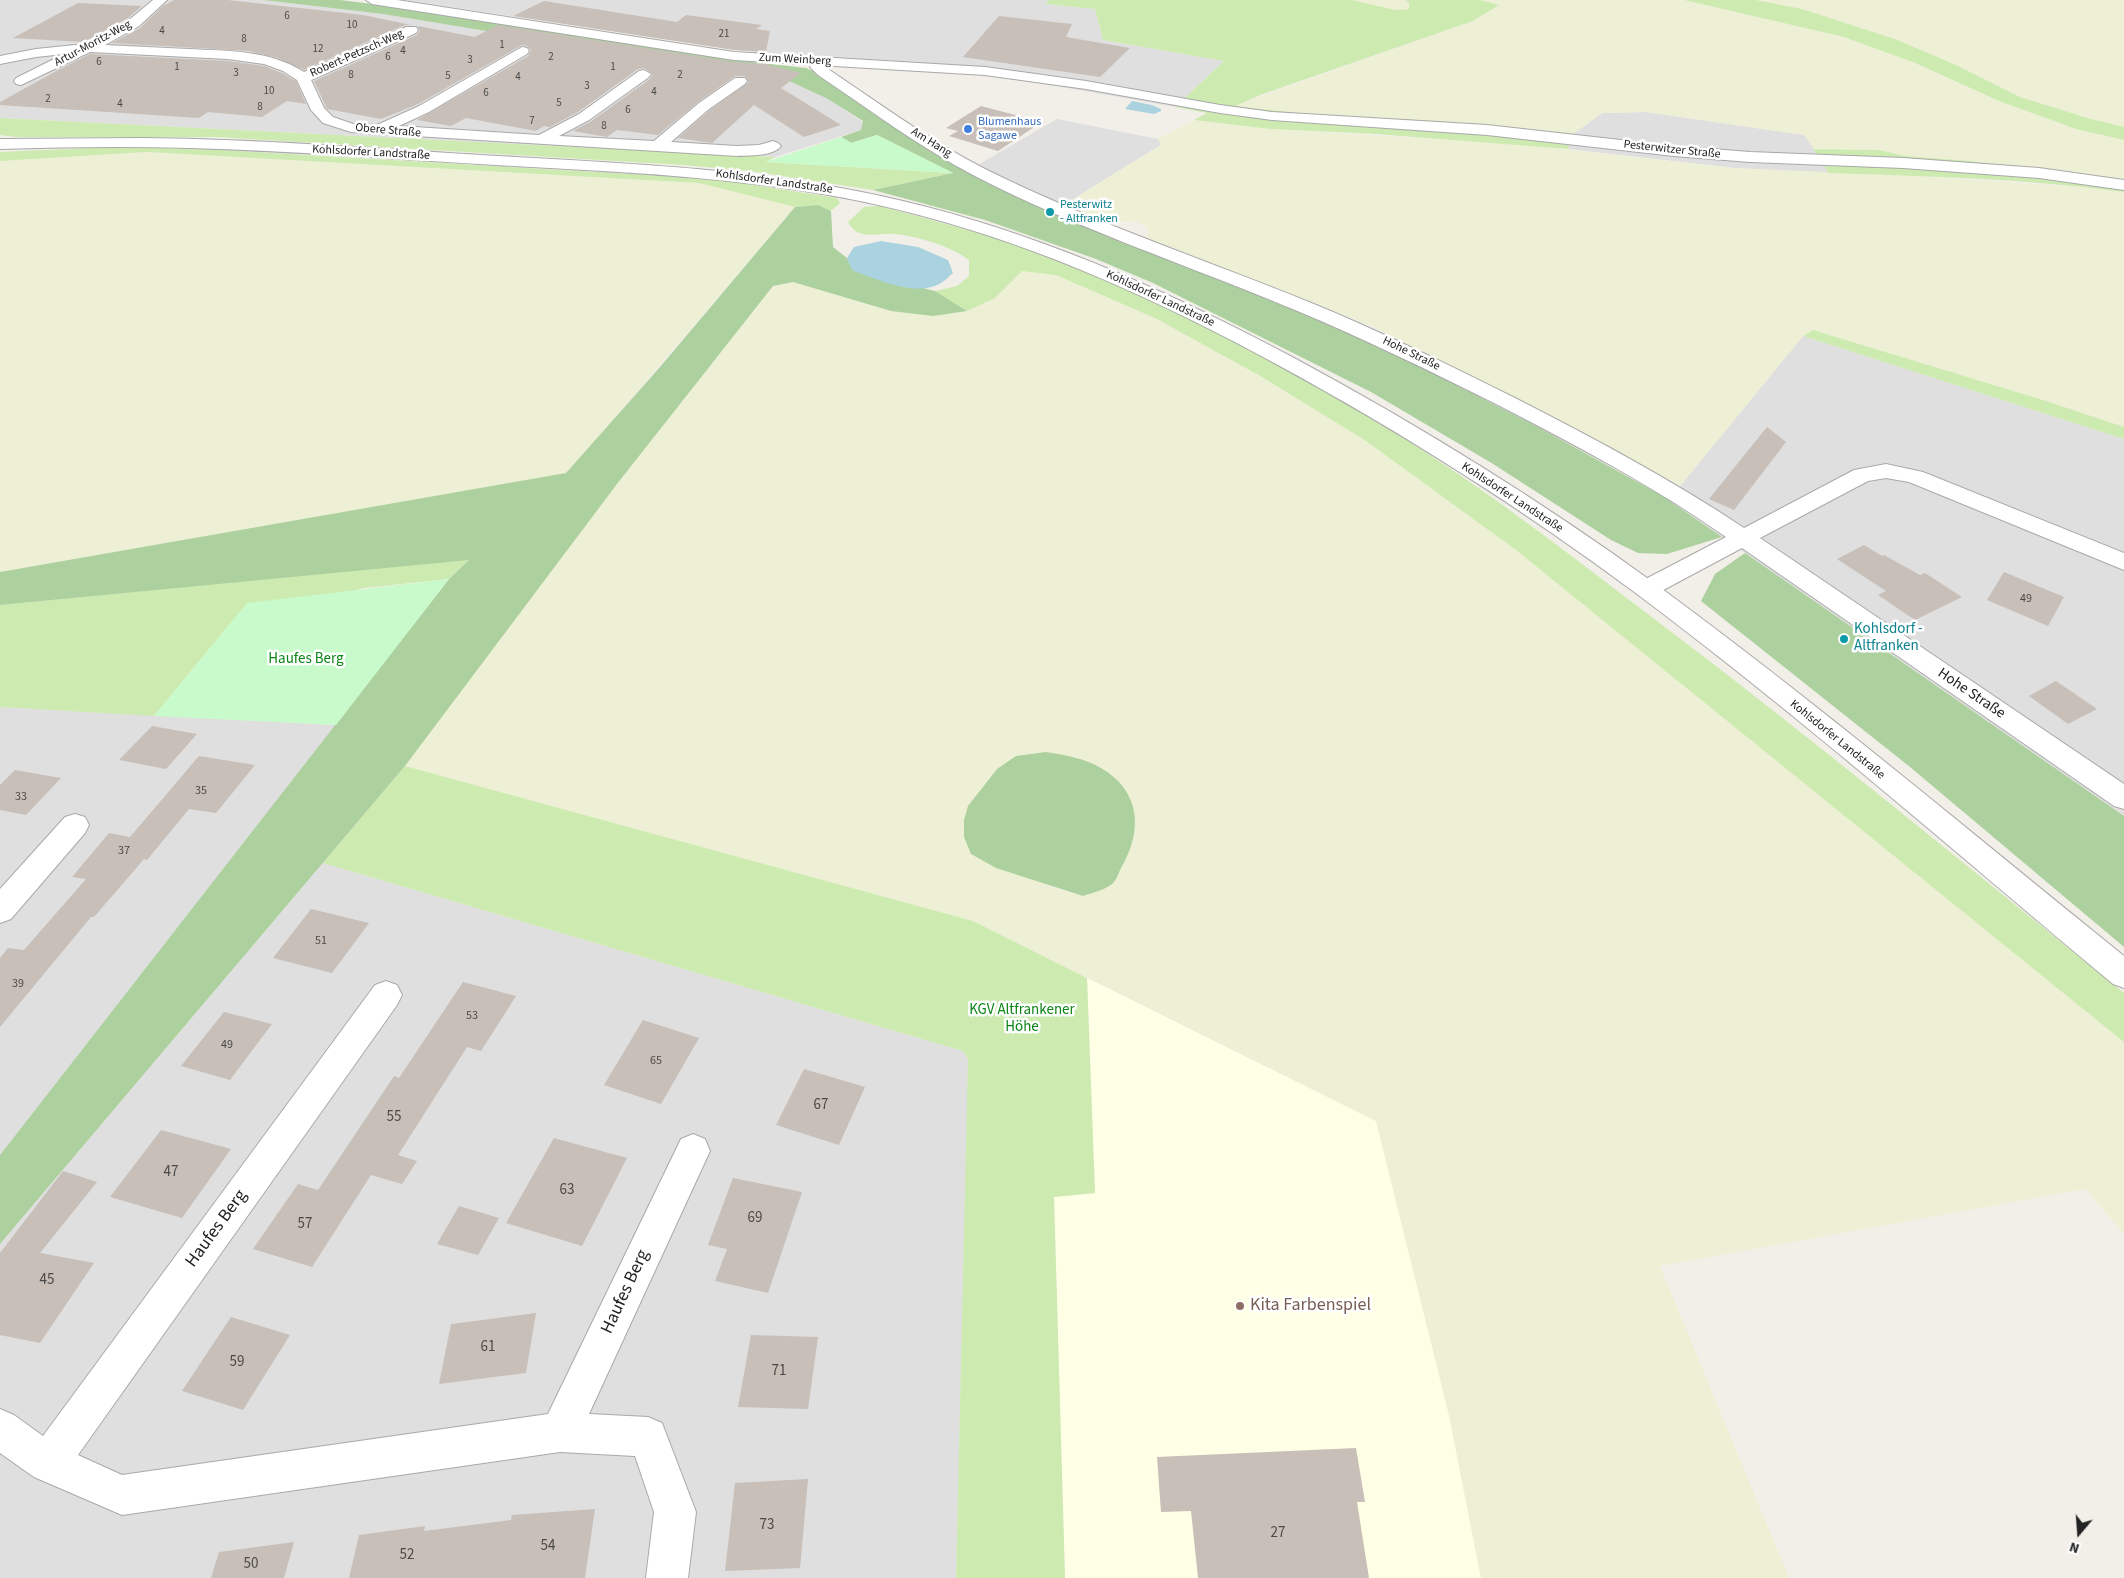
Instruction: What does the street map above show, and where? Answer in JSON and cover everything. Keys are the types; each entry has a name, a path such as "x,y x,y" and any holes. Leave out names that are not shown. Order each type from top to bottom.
{"street":[{"name":"Artur-Moritz-Weg","path":"21,81 134,23 161,0"},
{"name":"Zum Weinberg","path":"372,0 734,56 994,72 1086,85 1220,109"},
{"name":"Robert-Petzsch-Weg","path":"303,78 410,30"},
{"path":"0,60 87,48 228,55 266,60 288,68 303,78"},
{"path":"377,131 424,109 522,51"},
{"name":"Am Hang","path":"821,62 817,67 823,72 922,138 968,166 1059,210"},
{"path":"539,140 584,117 644,74"},
{"name":"Obere Straße","path":"303,78 318,110 328,120 351,128 737,151 761,150 773,146"},
{"path":"657,147 704,106 740,81"},
{"name":"Pesterwitzer Straße","path":"1220,109 1308,120 1487,130 1712,154 1903,163 2040,173 2124,185"},
{"name":"Kohlsdorfer Landstraße","path":"0,144 190,143 717,174 827,189 922,210 1024,241 1138,287 1254,344 1364,404 1506,492 1646,589 1778,691 2124,974"},
{"name":"Hohe Straße","path":"1059,210 1302,306 1400,348 1546,422 1656,482 1744,538 2124,798"},
{"path":"1646,589 1862,475 1886,472 1916,477 2124,562"},
{"path":"0,910 76,825"},
{"name":"Haufes Berg","path":"48,1463 386,995"},
{"name":"Haufes Berg","path":"560,1432 693,1151"},
{"path":"0,1429 48,1463 122,1495 560,1432 648,1437 675,1512 667,1578"}],"shaded area":[{"path":"0,0 263,0 383,14 789,81 826,98 863,122 861,130 775,157 0,118"},
{"path":"405,0 1049,0 1046,4 1095,9 1103,40 1224,61 1175,107 1028,81 981,75 846,66 850,58 779,55 738,50"},
{"path":"1352,0 1405,0 1410,3 1409,9 1395,10"},
{"path":"1480,0 1684,0 1844,37 1907,60 1999,101 2076,129 2124,140 2124,180 1970,161 1905,156 1879,150 1813,148 1804,135 1646,112 1602,113 1573,134 1442,121 1316,115 1234,106 1473,21 1499,5"},
{"path":"1756,0 2124,0 2124,127 2020,97 1956,65 1895,39 1802,9"},
{"path":"44,56 60,58 17,79 7,78 35,65 30,64"},
{"path":"1646,112 1805,135 1829,173 1734,168 1568,149 1573,134 1602,113"},
{"path":"1057,119 1158,139 1162,144 1062,206 976,166"},
{"path":"1194,120 1271,129 1519,144 1734,168 1915,176 2094,188 2124,192 2124,427 2043,400 1813,330 1803,336 1680,486 1372,326 1147,238 1148,227 1135,221 1110,223 1064,205 1161,145 1158,139"},
{"path":"147,152 699,183 795,207 566,474 0,572 0,161"},
{"path":"1022,270 1056,274 1157,319 1262,377 1366,441 1516,550 2124,1030 2124,1234 2085,1189 1660,1266 1789,1578 1481,1578 1449,1415 1376,1121 973,921 405,766 617,484 773,286 793,282 891,311 967,311 995,298","holes":["1076,757 1102,768 1123,786 1083,896 1030,878 968,806 997,769"]},
{"path":"1803,336 2124,439 2124,816 1661,495 1680,486"},
{"path":"0,707 336,725 0,1155"},
{"path":"323,863 963,1051 969,1059 956,1578 0,1578 0,1244"},
{"name":"Kita Farbenspiel","path":"1087,978 1376,1121 1449,1415 1481,1578 1065,1578 1054,1197 1095,1193"}],"green space":[{"path":"263,0 340,0 406,8 726,59 806,68 827,77 920,141 1392,352 1536,426 1661,495 1722,537 1667,554 1638,553 1611,540 1490,462 1371,392 1153,283 1096,259 985,220 873,190 953,173 877,135 851,143 841,137 861,130 863,121 826,98 789,81 383,14"},
{"path":"1049,0 1352,0 1395,10 1409,9 1409,3 1405,0 1480,0 1499,5 1473,21 1263,94 1235,106 1316,115 1442,121 1573,134 1568,149 1376,134 1271,129 1194,120 1207,113 1175,107 1224,61 1103,40 1095,9 1045,4"},
{"path":"1684,0 1756,0 1802,9 1895,39 1956,65 2020,97 2124,127 2124,140 2076,129 1999,101 1915,63 1844,37"},
{"path":"0,118 775,157 766,162 953,173 873,190 750,171 683,165 216,137 16,137 0,135"},
{"path":"877,135 953,173 765,162 841,137 852,143"},
{"path":"114,147 187,148 716,179 837,198 840,203 831,211 818,205 795,207 699,183 147,152 0,161 0,152"},
{"path":"1813,149 1879,150 1905,156 1970,161 2124,180 2124,192 2014,181 1829,173"},
{"path":"818,205 831,211 833,247 847,258 853,270 910,287 935,291 967,311 933,316 891,311 793,282 773,286 617,484 405,766 0,1244 0,1155 449,579 469,560 0,605 0,572 566,473 660,367 795,207"},
{"path":"880,206 988,236 1091,274 1143,297 1195,321 1295,374 1425,452 1493,498 1716,666 1892,805 2124,993 2124,1042 1516,550 1366,441 1262,377 1157,319 1056,275 1022,271 995,298 967,311 935,291 957,286 969,276 969,260 953,250 913,237 895,234 871,235 861,233 851,227 848,222 864,207"},
{"path":"1813,330 2043,400 2124,427 2124,439 1803,336"},
{"path":"1745,553 2124,816 2124,947 1910,767 1701,601 1715,574"},
{"path":"470,559 449,579 364,588 229,625 154,716 0,707 0,605"},
{"name":"Haufes Berg","path":"449,579 336,725 154,716 247,603"},
{"path":"1046,752 1081,759 1101,768 1114,777 1124,788 1131,800 1135,826 1133,840 1115,881 1106,888 1083,896 996,868 971,854 964,837 964,820 968,806 997,769 1016,756"},
{"name":"KGV Altfrankener Höhe","path":"405,766 973,921 1087,978 1095,1193 1054,1197 1065,1578 956,1578 968,1059 963,1051 323,863"}],"water":[{"path":"1132,101 1152,105 1161,109 1161,111 1154,114 1125,109"},
{"path":"881,241 918,247 948,260 953,273 941,283 920,289 896,286 852,270 847,258 854,247"}],"building":[{"path":"174,0 228,0 363,15 411,25 405,25 304,70 278,58 249,51 112,43 140,28 163,6"},
{"path":"544,1 677,22 686,15 762,25 756,29 770,31 766,52 734,50 513,16"},
{"path":"78,3 142,6 128,18 84,42 13,38"},
{"path":"999,16 1072,24 1066,37 1130,48 1100,77 963,57"},
{"path":"497,25 734,62 766,64 801,73 781,88 841,125 804,137 754,105 712,143 678,138 710,110 749,82 745,76 735,76 698,102 658,135 617,130 607,137 573,131 590,122 650,79 653,74 644,68 638,69 578,112 550,127 544,126 536,131 466,118 451,126 417,120 528,56 531,50 527,46 522,45 418,104 381,119 327,109 314,81 417,35 420,31 418,26 475,37"},
{"path":"90,54 228,61 264,66 296,81 306,104 287,101 262,117 208,112 199,118 0,105 0,102"},
{"path":"981,106 1042,122 998,151 949,136 958,131 946,128"},
{"path":"1767,427 1786,442 1734,510 1709,499"},
{"path":"1864,545 1920,575 1925,573 1962,597 1915,620 1878,595 1886,591 1837,559"},
{"path":"2004,572 2064,597 2048,626 1987,600"},
{"path":"2056,681 2097,709 2068,724 2029,696"},
{"path":"152,726 197,734 166,769 119,760"},
{"path":"199,756 255,765 216,813 189,809 147,860 144,859 94,917 91,917 0,1027 0,958 8,948 24,950 86,879 72,877 109,833 130,837"},
{"path":"15,770 61,778 26,815 0,810 0,785"},
{"path":"311,909 369,923 332,973 273,958"},
{"path":"463,982 516,996 481,1051 467,1047 398,1155 417,1161 402,1184 371,1175 312,1267 253,1249 298,1184 318,1190 394,1076 399,1078"},
{"path":"224,1012 272,1024 230,1080 181,1066"},
{"path":"643,1020 699,1038 661,1104 604,1085"},
{"path":"804,1069 865,1087 839,1145 776,1125"},
{"path":"161,1130 231,1149 182,1218 110,1197"},
{"path":"554,1138 627,1158 582,1246 506,1223"},
{"path":"63,1171 97,1182 40,1253 94,1263 40,1343 0,1335 0,1253"},
{"path":"733,1178 802,1192 768,1293 715,1281 727,1249 708,1245"},
{"path":"459,1206 499,1218 478,1255 437,1244"},
{"path":"536,1313 526,1373 439,1384 451,1324"},
{"path":"231,1317 290,1335 243,1410 182,1391"},
{"path":"751,1335 818,1337 808,1409 738,1407"},
{"path":"1356,1448 1365,1502 1357,1502 1369,1578 1198,1578 1191,1511 1161,1512 1157,1457"},
{"path":"808,1479 800,1568 725,1571 735,1483"},
{"path":"595,1509 585,1578 349,1578 359,1535 425,1526 424,1531 511,1520 512,1515"},
{"path":"294,1542 284,1578 211,1578 219,1552"}],"place":[{"name":"Blumenhaus Sagawe","path":"968,129"},
{"name":"Pesterwitz - Altfranken","path":"1050,212"},
{"name":"Kohlsdorf - Altfranken","path":"1844,639"},
{"name":"Kita Farbenspiel","path":"1240,1306"}]}
